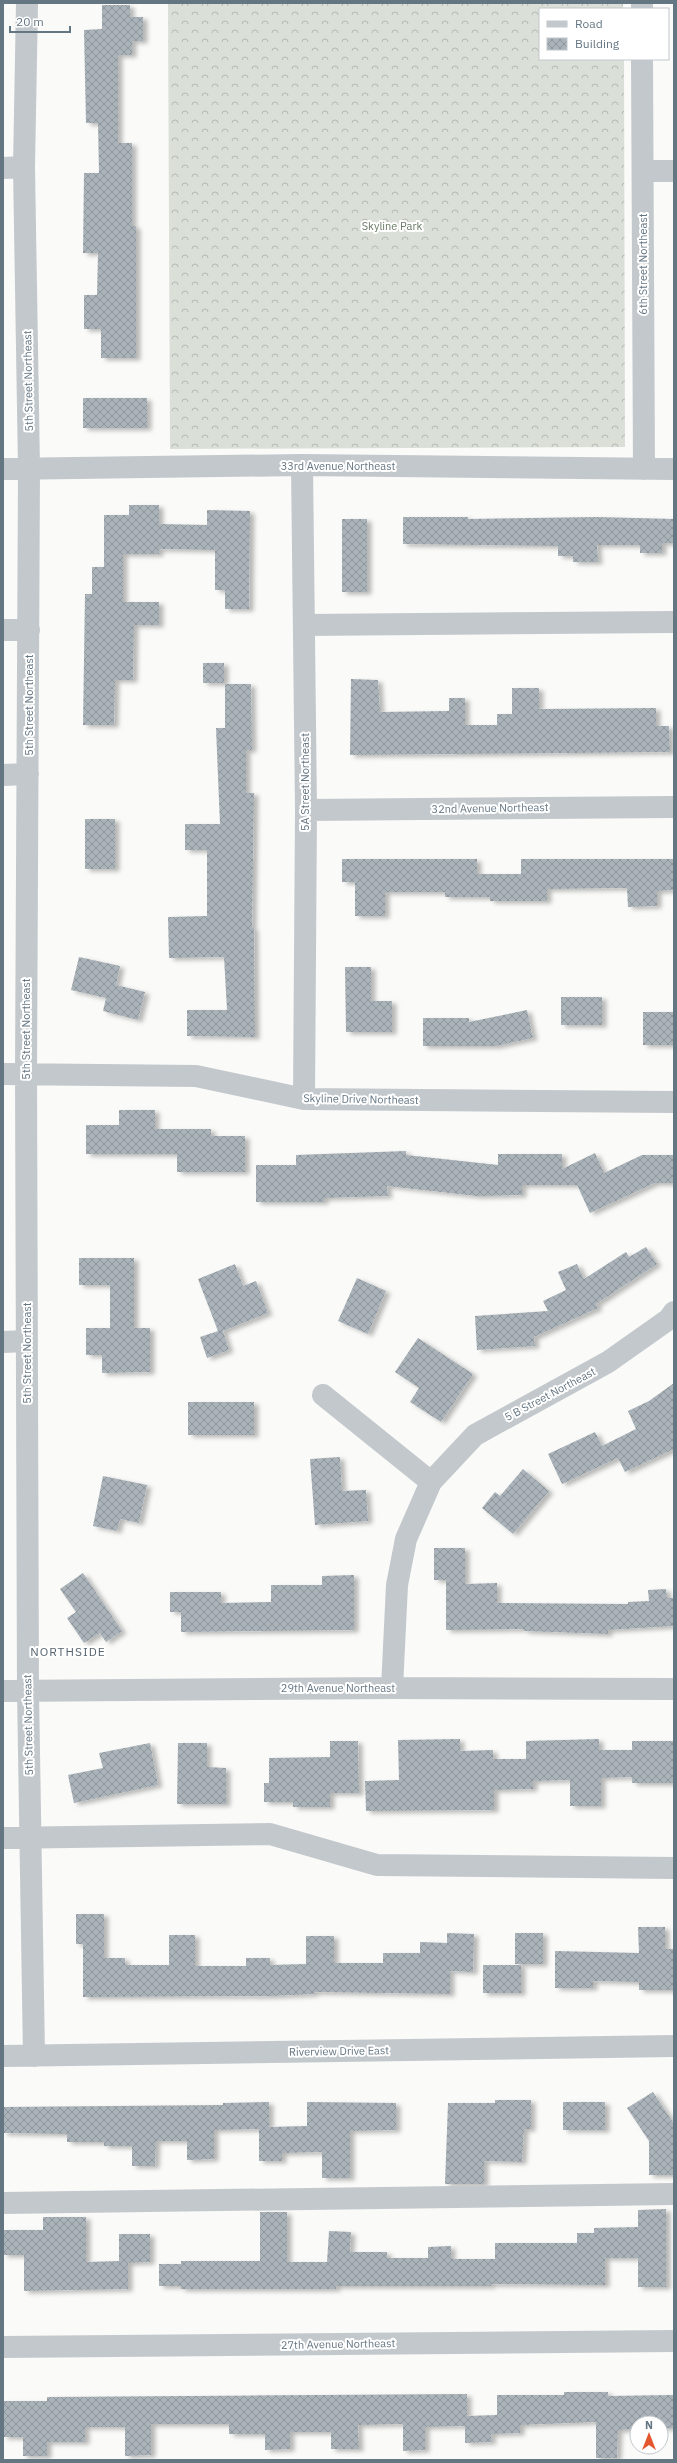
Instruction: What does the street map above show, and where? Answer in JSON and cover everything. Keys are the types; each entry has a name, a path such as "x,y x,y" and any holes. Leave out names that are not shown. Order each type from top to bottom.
{"street":[{"name":"5th Street Northeast","path":"27,3 13,167 29,468 26,1073 28,1691 34,2056"},
{"name":"6th Street Northeast","path":"642,60 644,469"},
{"path":"643,171 674,171"},
{"name":"33rd Avenue Northeast","path":"3,469 302,465 674,469"},
{"name":"5A Street Northeast","path":"302,465 306,810 304,1099"},
{"path":"304,625 674,622"},
{"path":"3,630 29,630"},
{"path":"3,775 28,774"},
{"name":"32nd Avenue Northeast","path":"306,810 674,806"},
{"name":"Skyline Drive Northeast","path":"3,1074 26,1073 196,1076 304,1099 674,1102"},
{"name":"5 B Street Northeast","path":"392,1688 397,1585 406,1539 431,1482 475,1435 608,1362 668,1319 674,1312"},
{"path":"3,1342 27,1341"},
{"path":"323,1395 431,1482"},
{"name":"29th Avenue Northeast","path":"3,1692 392,1688 674,1689"},
{"path":"3,1838 270,1834 377,1865 674,1868"},
{"name":"Riverview Drive East","path":"3,2056 674,2046"},
{"path":"3,2203 674,2194"},
{"name":"27th Avenue Northeast","path":"3,2347 674,2341"}],"green space":[{"name":"Skyline Park","path":"168,3 623,3 623,8 539,8 539,60 624,60 625,447 170,449"}],"building":[{"path":"102,5 130,5 130,17 143,17 143,41 132,41 132,55 118,55 118,143 132,143 132,226 136,226 136,358 101,358 101,329 84,329 84,295 97,295 98,253 83,253 84,173 99,173 98,123 86,123 84,30 102,29"},
{"path":"83,398 147,398 147,428 83,428"},
{"path":"129,505 159,505 159,524 207,525 207,510 250,511 249,609 225,609 225,590 215,590 215,550 159,549 159,554 123,554 123,602 159,602 159,625 134,625 133,680 115,680 114,725 83,725 85,594 92,594 92,567 104,567 104,515 129,515"},
{"path":"403,517 468,517 468,519 597,517 674,519 674,543 662,543 662,553 640,553 640,545 597,545 598,562 573,562 573,556 558,556 558,546 403,544"},
{"path":"342,519 367,519 367,592 342,592"},
{"path":"203,663 224,663 224,683 203,683"},
{"path":"351,679 378,680 380,712 449,711 449,698 465,698 465,725 497,725 497,714 512,714 512,688 539,688 539,709 656,708 656,726 669,726 670,752 350,755"},
{"path":"225,684 251,684 252,750 246,750 246,793 254,793 252,928 254,928 255,1037 187,1036 187,1010 227,1010 224,957 169,958 168,917 207,916 207,850 185,850 185,824 220,824 216,728 225,728"},
{"path":"85,819 115,819 115,869 85,869"},
{"path":"342,859 477,859 477,874 521,874 521,859 674,859 674,890 657,891 657,906 628,907 627,888 547,889 547,901 490,901 490,897 445,897 445,892 385,892 385,916 355,916 355,882 342,882"},
{"path":"79,957 120,966 116,985 145,992 138,1020 103,1011 106,998 71,990"},
{"path":"345,967 371,967 371,1001 392,1001 392,1032 346,1032"},
{"path":"561,997 602,997 602,1025 561,1025"},
{"path":"527,1010 533,1038 496,1046 423,1046 423,1018 469,1018 469,1022"},
{"path":"643,1012 674,1012 674,1045 643,1045"},
{"path":"119,1110 155,1110 155,1129 211,1129 211,1136 245,1136 245,1172 177,1172 177,1154 86,1154 86,1125 119,1125"},
{"path":"406,1151 406,1155 498,1165 498,1154 562,1154 562,1169 595,1153 604,1173 642,1155 674,1155 674,1183 655,1183 590,1213 577,1185 522,1185 522,1195 477,1196 387,1186 388,1196 324,1198 324,1202 256,1202 256,1165 296,1165 296,1155"},
{"path":"646,1247 657,1264 596,1304 598,1308 534,1337 535,1346 477,1350 475,1316 548,1311 543,1301 566,1290 558,1272 577,1264 584,1279 626,1252 629,1257"},
{"path":"79,1258 134,1258 134,1328 150,1328 150,1372 102,1373 102,1355 86,1355 86,1328 110,1328 110,1285 79,1285"},
{"path":"235,1264 243,1286 256,1281 268,1313 223,1331 229,1350 207,1358 200,1337 218,1331 198,1279"},
{"path":"357,1278 386,1291 368,1334 338,1321"},
{"path":"418,1338 473,1374 441,1422 410,1402 419,1388 395,1372"},
{"path":"674,1383 674,1449 625,1472 618,1458 562,1484 548,1454 595,1432 602,1446 636,1429 628,1411 649,1401"},
{"path":"188,1402 254,1402 254,1435 188,1435"},
{"path":"340,1457 342,1491 366,1490 368,1521 315,1525 310,1459"},
{"path":"523,1469 549,1491 513,1534 482,1508 495,1492 500,1496"},
{"path":"103,1476 147,1485 139,1523 120,1519 117,1531 93,1526"},
{"path":"434,1548 465,1548 465,1584 497,1583 497,1603 628,1604 628,1602 649,1601 648,1590 666,1589 667,1598 674,1598 674,1626 608,1630 608,1634 524,1631 524,1629 446,1630 446,1580 434,1580"},
{"path":"83,1573 122,1631 106,1642 100,1633 84,1643 67,1618 76,1612 60,1589"},
{"path":"354,1575 354,1630 181,1632 181,1612 170,1612 170,1592 221,1592 221,1603 271,1602 271,1585 322,1585 322,1576"},
{"path":"460,1739 460,1751 493,1750 493,1759 526,1759 526,1741 599,1739 599,1750 632,1750 632,1741 674,1741 674,1783 632,1783 632,1777 601,1778 601,1806 570,1806 570,1780 533,1781 533,1789 494,1790 494,1810 366,1811 365,1781 399,1780 398,1740"},
{"path":"330,1741 358,1741 359,1793 330,1793 330,1807 293,1807 293,1802 264,1802 264,1783 269,1783 269,1758 330,1757"},
{"path":"150,1743 158,1785 74,1803 68,1775 103,1768 99,1753"},
{"path":"178,1743 207,1743 207,1767 226,1768 226,1804 177,1804"},
{"path":"76,1914 104,1914 104,1958 125,1958 125,1965 169,1965 169,1935 195,1935 195,1966 246,1966 246,1958 270,1958 270,1965 306,1964 306,1936 334,1936 334,1963 383,1963 383,1953 420,1953 420,1942 447,1943 447,1933 474,1934 473,1972 450,1971 450,1994 314,1992 314,1994 271,1996 83,1997 83,1944 76,1944"},
{"path":"638,1927 665,1927 665,1949 674,1949 674,1990 639,1990 639,1982 593,1981 593,1988 555,1988 555,1951 639,1953"},
{"path":"515,1933 543,1933 543,1964 515,1964"},
{"path":"483,1965 521,1965 521,1993 483,1993"},
{"path":"653,2092 674,2124 674,2175 649,2175 649,2141 627,2108"},
{"path":"495,2100 531,2100 531,2129 524,2129 522,2162 484,2161 484,2184 445,2184 448,2103 495,2103"},
{"path":"269,2102 269,2127 307,2126 307,2102 396,2103 396,2130 350,2131 350,2178 322,2178 322,2152 282,2153 282,2161 259,2161 259,2129 214,2130 214,2159 187,2160 187,2141 156,2141 155,2166 132,2166 132,2146 104,2146 104,2142 67,2142 67,2134 3,2133 3,2107 223,2105 223,2103"},
{"path":"563,2102 605,2102 605,2130 563,2130"},
{"path":"666,2209 666,2287 638,2287 638,2258 605,2258 605,2285 491,2284 491,2286 336,2286 336,2289 181,2289 181,2286 159,2286 159,2264 181,2264 181,2261 260,2261 260,2212 287,2212 287,2262 327,2262 329,2231 351,2232 350,2252 387,2252 387,2258 428,2258 428,2247 451,2246 451,2259 495,2259 495,2243 577,2243 577,2233 594,2233 594,2228 638,2227 638,2210"},
{"path":"43,2217 86,2217 86,2262 119,2261 119,2234 150,2234 150,2262 128,2263 128,2289 24,2291 24,2255 3,2255 3,2230 43,2230"},
{"path":"564,2392 608,2392 608,2396 674,2395 674,2428 669,2428 669,2415 629,2415 629,2429 618,2430 617,2458 596,2458 596,2422 520,2425 520,2433 491,2434 492,2442 465,2443 465,2426 425,2427 425,2450 403,2451 403,2424 358,2425 359,2449 331,2449 331,2432 290,2432 290,2449 265,2450 265,2434 229,2434 229,2424 151,2424 151,2455 125,2456 125,2427 85,2427 85,2442 47,2442 47,2456 23,2456 23,2437 3,2437 3,2401 47,2401 47,2397 467,2394 467,2416 497,2415 497,2395 564,2395"}],"district":[{"name":"NORTHSIDE","path":"68,1652"}]}
